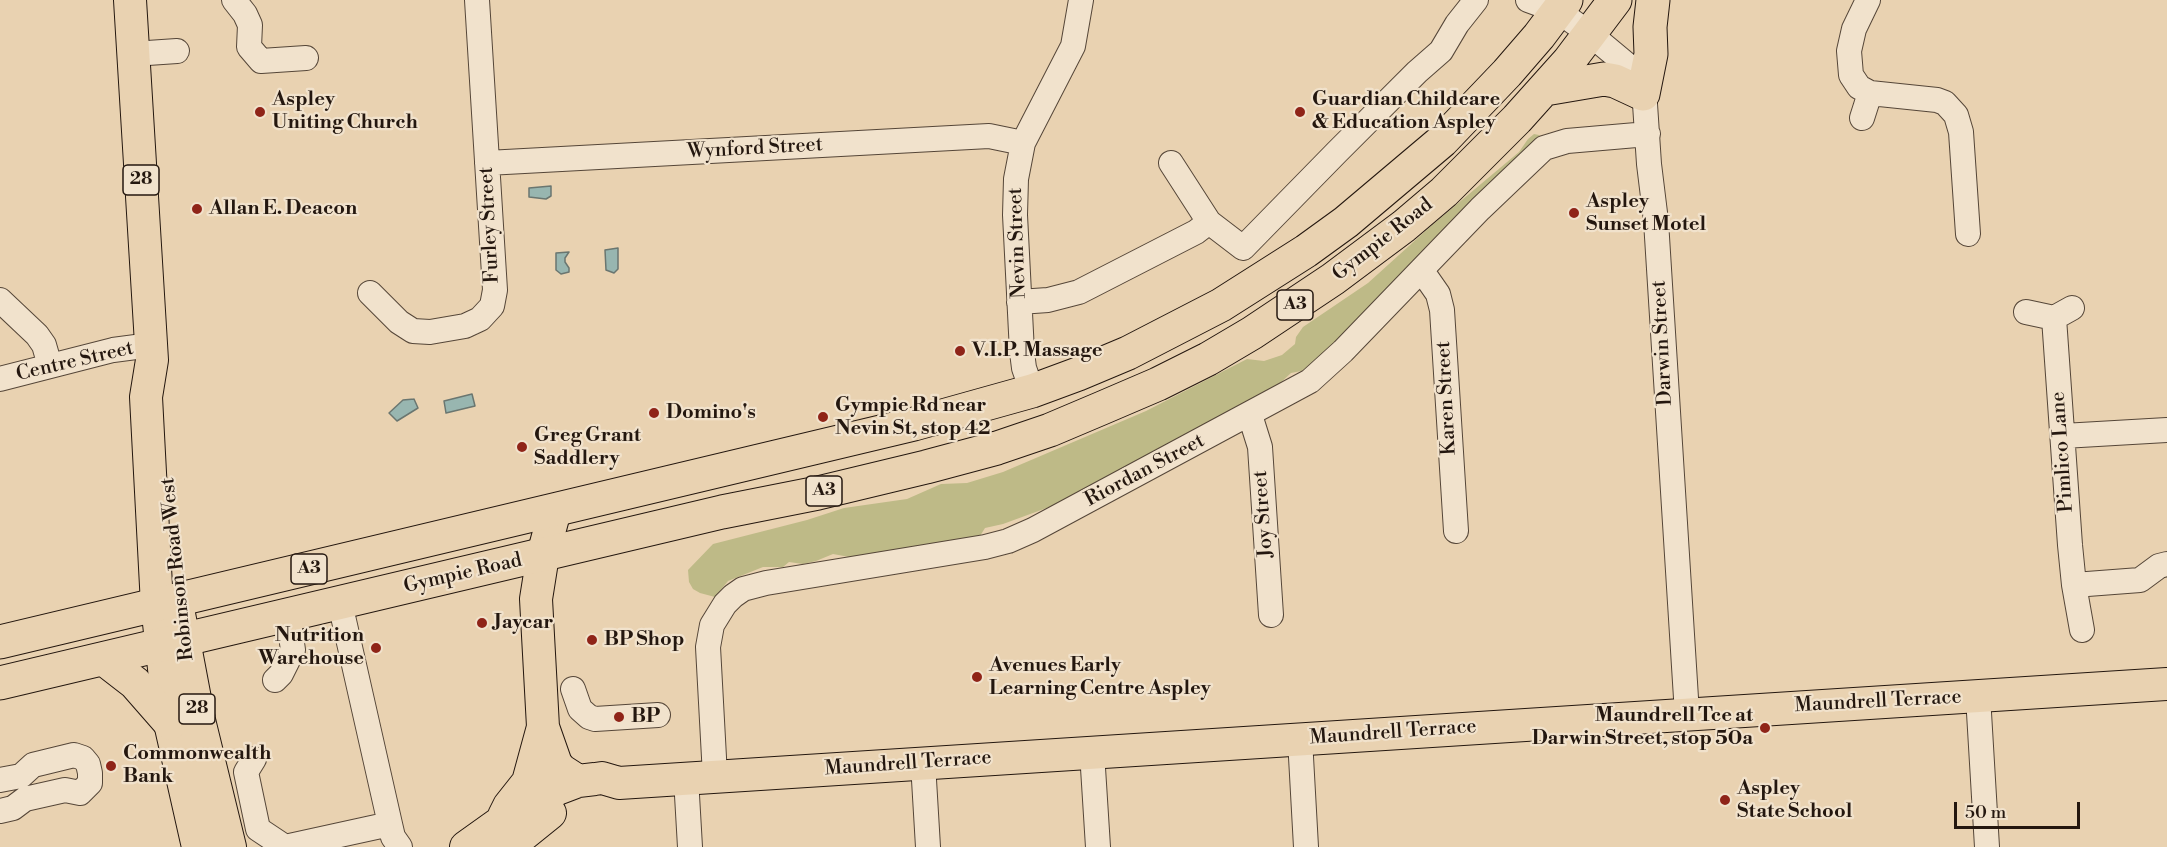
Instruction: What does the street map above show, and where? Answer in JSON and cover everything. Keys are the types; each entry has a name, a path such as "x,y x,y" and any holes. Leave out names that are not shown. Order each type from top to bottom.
{"highway":[{"name":"Gympie Road","path":"0,683 722,512 818,493 926,467 997,448 1050,430 1158,384 1208,359 1343,273 1412,219 1487,151 1545,89 1615,0"},
{"path":"1545,89 1604,79 1615,81 1643,94 1651,54 1650,27 1653,0"},
{"name":"Gympie Road","path":"0,642 914,423 1032,391 1128,353 1221,305 1306,251 1383,193 1442,141 1507,73 1539,36 1550,3"},
{"path":"914,423 926,467"},
{"path":"104,659 135,682 170,723"}],"main road":[{"name":"Robinson Road West","path":"130,0 151,353 161,384 170,533 167,603 172,642 170,723 198,847"},
{"path":"555,510 543,555 536,599 543,727 556,764 578,781"},
{"name":"Robinson Road West","path":"172,642 199,720 230,847"},
{"name":"Maundrell Terrace","path":"504,835 517,816 552,792 578,781 602,778 619,783 2167,684"},
{"path":"504,835 509,806 528,782 543,727"},
{"name":"Maundrell Terrace","path":"466,847 504,835 584,795 603,792 619,783"}],"street":[{"path":"234,0 250,25 244,47 261,61 306,58"},
{"name":"Furley Street","path":"370,293 399,322 414,331 430,332 465,326 480,319 492,306 495,290 477,0"},
{"name":"Nevin Street","path":"1032,391 1024,368 1019,302 1016,179 1023,143 1073,46 1081,0"},
{"path":"1171,163 1209,222 1243,248 1336,152 1441,51 1457,24 1476,0"},
{"path":"1868,0 1850,42 1849,69 1854,82 1870,93 1937,100 1945,103 1956,115 1961,132 1968,234"},
{"name":"Darwin Street","path":"1550,3 1626,64 1634,73 1643,94 1656,221 1687,714"},
{"path":"134,54 177,51"},
{"path":"1862,118 1870,93"},
{"name":"Riordan Street","path":"690,847 700,777 708,648 712,625 717,615 733,596 743,589 766,583 947,555 1008,541 1033,530 1310,381 1328,366 1480,209 1544,148 1567,141 1648,134"},
{"name":"Wynford Street","path":"487,163 989,136 1023,143"},
{"path":"1019,302 1048,300 1079,292 1196,232 1209,222"},
{"name":"Karen Street","path":"1422,271 1438,294 1442,310 1456,531"},
{"path":"0,300 37,335 44,345 50,366"},
{"name":"Pimlico Lane","path":"2026,312 2063,313 2063,436 2074,585 2082,630"},
{"name":"Centre Street","path":"0,379 113,351 151,353"},
{"name":"Joy Street","path":"1250,415 1260,447 1271,615"},
{"path":"2063,436 2167,430"},
{"path":"2074,585 2140,580 2159,566 2167,564"},
{"path":"340,603 393,837 400,847"},
{"path":"275,680 281,674 293,650 288,615"},
{"path":"573,688 580,709 595,719 658,715"},
{"path":"1978,696 1987,847"},
{"path":"1300,739 1306,847"},
{"path":"1092,752 1098,847"},
{"path":"0,780 21,776 33,765 74,755 83,758 88,764 90,773 90,783 80,793 65,790 25,799 6,809"},
{"path":"254,759 246,772 258,828 285,847 390,824"},
{"path":"923,763 928,847"}],"shaded area":[{"path":"1534,134 1542,138 1306,370 1291,373 1278,385 1063,502 1003,524 985,528 980,536 958,541 855,558 833,554 803,564 789,562 783,567 763,567 728,581 715,597 693,589 689,582 688,570 713,544 844,508 907,499 941,484 967,483 1003,472 1146,411 1247,359 1264,361 1282,355 1295,344 1296,337 1303,327 1368,283 1519,152"}],"water":[{"path":"551,186 551,196 546,199 529,197 529,188"},
{"path":"618,248 618,269 614,273 606,270 605,250"},
{"path":"569,252 565,262 569,272 561,274 556,270 556,253"},
{"path":"472,394 475,406 446,413 444,401"},
{"path":"414,399 418,408 397,421 389,413 403,400"}],"place":[{"name":"Aspley Uniting Church","path":"260,112"},
{"name":"Guardian Childcare & Education Aspley","path":"1300,112"},
{"name":"Allan E. Deacon","path":"197,209"},
{"name":"Aspley Sunset Motel","path":"1574,213"},
{"name":"V.I.P. Massage","path":"960,351"},
{"name":"Domino's","path":"654,413"},
{"name":"Gympie Rd near Nevin St, stop 42","path":"823,417"},
{"name":"Greg Grant Saddlery","path":"522,447"},
{"name":"Jaycar","path":"482,623"},
{"name":"BP Shop","path":"592,640"},
{"name":"Nutrition Warehouse","path":"376,648"},
{"name":"Avenues Early Learning Centre Aspley","path":"977,677"},
{"name":"BP","path":"619,717"},
{"name":"Maundrell Tce at Darwin Street, stop 50a","path":"1765,728"},
{"name":"Commonwealth Bank","path":"111,766"},
{"name":"Aspley State School","path":"1725,800"}]}
